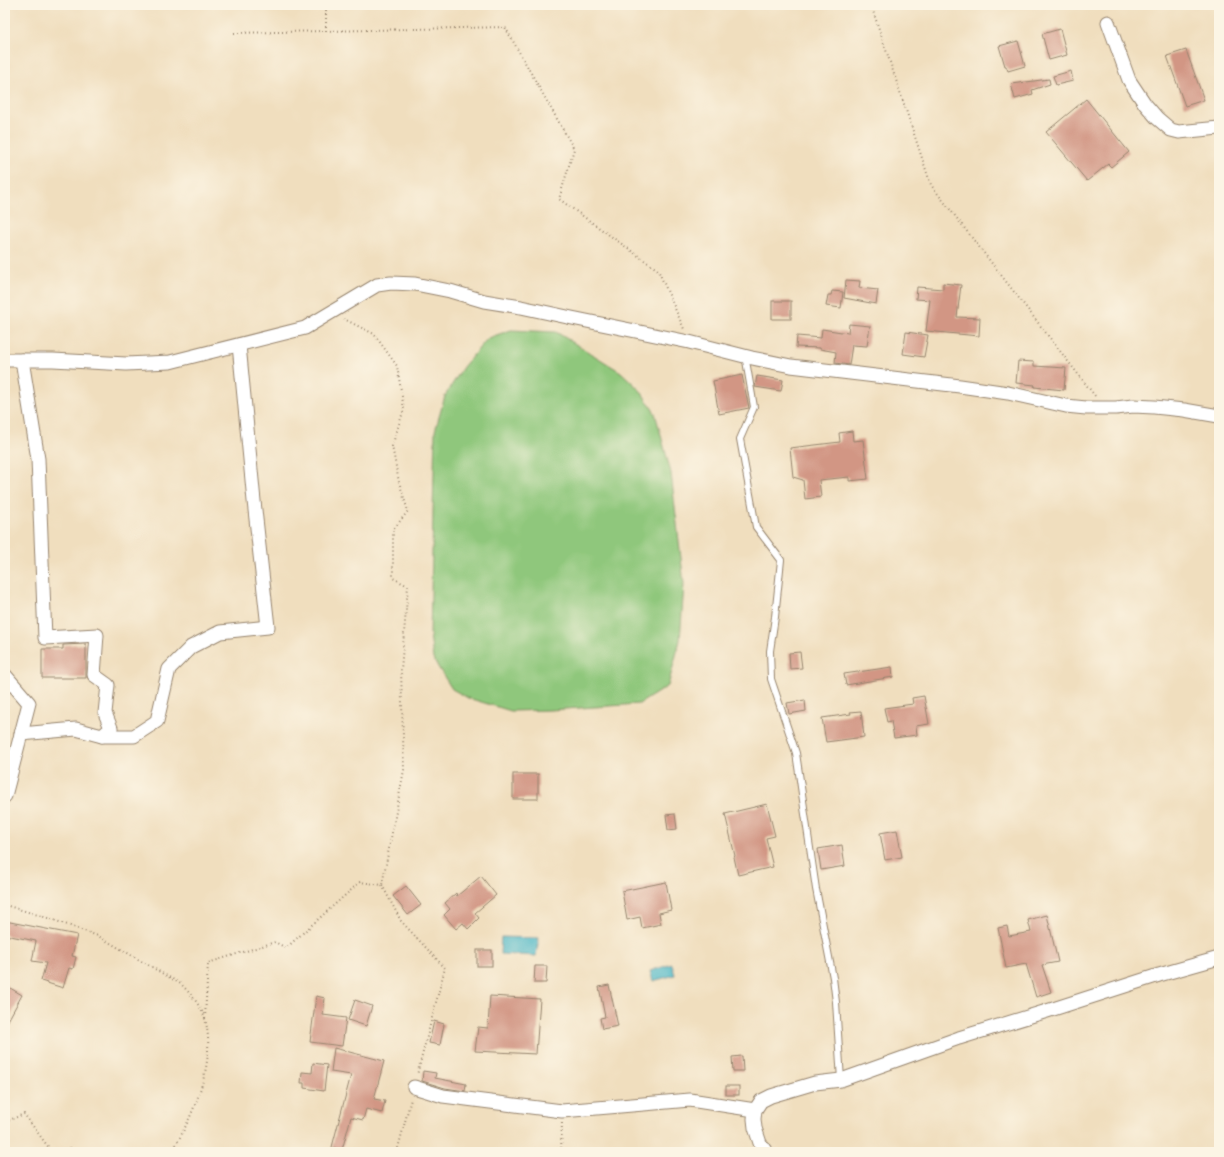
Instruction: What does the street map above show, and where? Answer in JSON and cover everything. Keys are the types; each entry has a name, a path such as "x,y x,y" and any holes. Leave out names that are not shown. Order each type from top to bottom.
{"street":[{"path":"1108,22 1129,80 1145,104 1157,118 1171,130 1179,132 1219,128"},
{"path":"5,360 126,364 170,362 305,328 330,312 377,286 391,283 415,284 450,291 484,301 521,307 689,342 791,366 960,386 1008,393 1066,406 1086,408 1133,406 1154,407 1219,416"},
{"path":"21,734 76,729 102,736 134,736 157,721 170,669 191,647 220,632 268,627 239,345"},
{"path":"22,360 38,459 45,638 97,634 94,675 108,685 105,713 111,728 102,736"},
{"path":"5,675 29,703 5,796"},
{"path":"766,1152 760,1143 755,1128 754,1119 755,1110 760,1101 771,1096 815,1083 841,1080 960,1038 1159,974 1219,958"},
{"path":"414,1087 443,1096 562,1111 690,1100 755,1110"}],"lane":[{"path":"745,355 754,407 740,439 756,527 781,560 770,651 771,678 796,753 816,889 833,978 841,1080"}],"path":[{"path":"326,5 326,31"},
{"path":"871,5 931,185 1105,408"},
{"path":"234,33 505,27 574,149 559,199 658,270 689,342"},
{"path":"330,312 374,334 397,366 404,409 392,446 399,482 408,511 393,530 393,578 408,586 401,670 404,770 382,885 401,921 445,968 397,1152"},
{"path":"172,1152 191,1115 200,1090 208,1050 208,1032 205,1018 208,963 276,942 286,948 360,882 382,885"},
{"path":"5,905 51,919 98,936 181,984 190,992 205,1018"},
{"path":"560,1152 562,1111"},
{"path":"5,1122 24,1114 52,1152"},
{"path":"64,1152 70,1148 76,1152"}],"green space":[{"path":"511,330 556,332 621,372 640,390 655,413 671,473 684,584 680,640 668,686 639,704 511,711 468,698 452,689 433,659 430,634 435,431 445,396 463,367 488,338"}],"water":[{"path":"501,937 539,938 536,956 500,954"},
{"path":"672,964 675,975 653,981 650,971"}],"building":[{"path":"1060,29 1067,55 1049,60 1042,34"},
{"path":"1018,41 1025,66 1008,71 999,46"},
{"path":"1186,50 1204,100 1185,106 1167,56"},
{"path":"1071,71 1073,81 1056,85 1053,76"},
{"path":"1049,79 1050,84 1032,90 1033,94 1015,99 1011,84"},
{"path":"1086,99 1129,152 1111,167 1108,164 1087,181 1046,132"},
{"path":"846,280 860,281 859,288 878,290 876,304 844,298"},
{"path":"943,283 961,285 957,317 980,318 979,336 926,331 930,300 916,299 917,287 943,289"},
{"path":"832,291 843,292 841,308 826,306 828,295 831,295"},
{"path":"772,301 791,301 791,319 772,319"},
{"path":"849,324 870,326 867,346 852,345 849,365 835,363 836,352 820,348 796,347 797,336 821,338 822,329 848,333"},
{"path":"906,332 928,335 924,357 903,354"},
{"path":"1018,361 1034,362 1034,366 1066,368 1064,390 1034,387 1035,385 1016,383"},
{"path":"742,375 749,408 719,414 713,381"},
{"path":"757,376 783,380 781,391 755,387"},
{"path":"852,431 853,441 863,440 868,479 849,481 849,477 819,480 821,497 805,499 803,480 793,477 790,448 840,442 839,433"},
{"path":"86,644 86,678 42,678 42,649 63,649 63,645"},
{"path":"800,652 802,668 790,669 789,653"},
{"path":"892,667 893,677 846,685 844,674"},
{"path":"924,696 929,724 916,726 917,735 894,738 891,721 887,722 884,708 913,704 912,698"},
{"path":"805,700 806,711 789,714 787,703"},
{"path":"861,711 864,737 826,742 822,718"},
{"path":"513,774 538,774 538,799 513,799"},
{"path":"767,804 775,836 766,838 773,867 738,875 725,814"},
{"path":"675,814 677,829 668,830 666,815"},
{"path":"897,830 902,857 885,860 880,833"},
{"path":"842,845 845,866 821,870 818,849"},
{"path":"481,876 496,895 475,913 479,918 468,929 463,923 456,929 444,915 450,909 445,903 456,893 457,896"},
{"path":"666,882 671,910 659,913 661,924 642,928 640,917 627,920 622,891"},
{"path":"406,886 421,905 408,915 393,896"},
{"path":"1047,915 1058,962 1042,965 1051,992 1036,997 1026,964 1006,968 998,928 1007,926 1009,936 1031,932 1028,920"},
{"path":"5,921 77,935 72,956 76,957 73,969 69,968 63,988 41,981 46,963 32,961 36,941 5,935"},
{"path":"477,950 492,950 492,966 477,966"},
{"path":"535,966 547,966 546,983 534,983"},
{"path":"5,985 22,995 5,1026"},
{"path":"609,985 618,1026 602,1029 600,1018 605,1017 599,987"},
{"path":"316,996 325,998 323,1015 346,1018 342,1046 310,1042"},
{"path":"490,996 540,999 536,1054 475,1051 478,1027 488,1028"},
{"path":"355,1000 372,1006 366,1026 348,1020"},
{"path":"434,1021 444,1024 440,1045 429,1043"},
{"path":"334,1048 384,1061 374,1099 385,1101 382,1113 366,1109 363,1120 351,1117 342,1150 332,1147 351,1075 331,1072"},
{"path":"742,1056 743,1071 733,1071 732,1057"},
{"path":"313,1063 327,1065 324,1091 304,1088 304,1083 301,1083 302,1072 312,1073"},
{"path":"423,1071 436,1073 435,1078 466,1084 465,1091 445,1088 422,1081"},
{"path":"726,1086 739,1086 739,1095 726,1095"}]}
